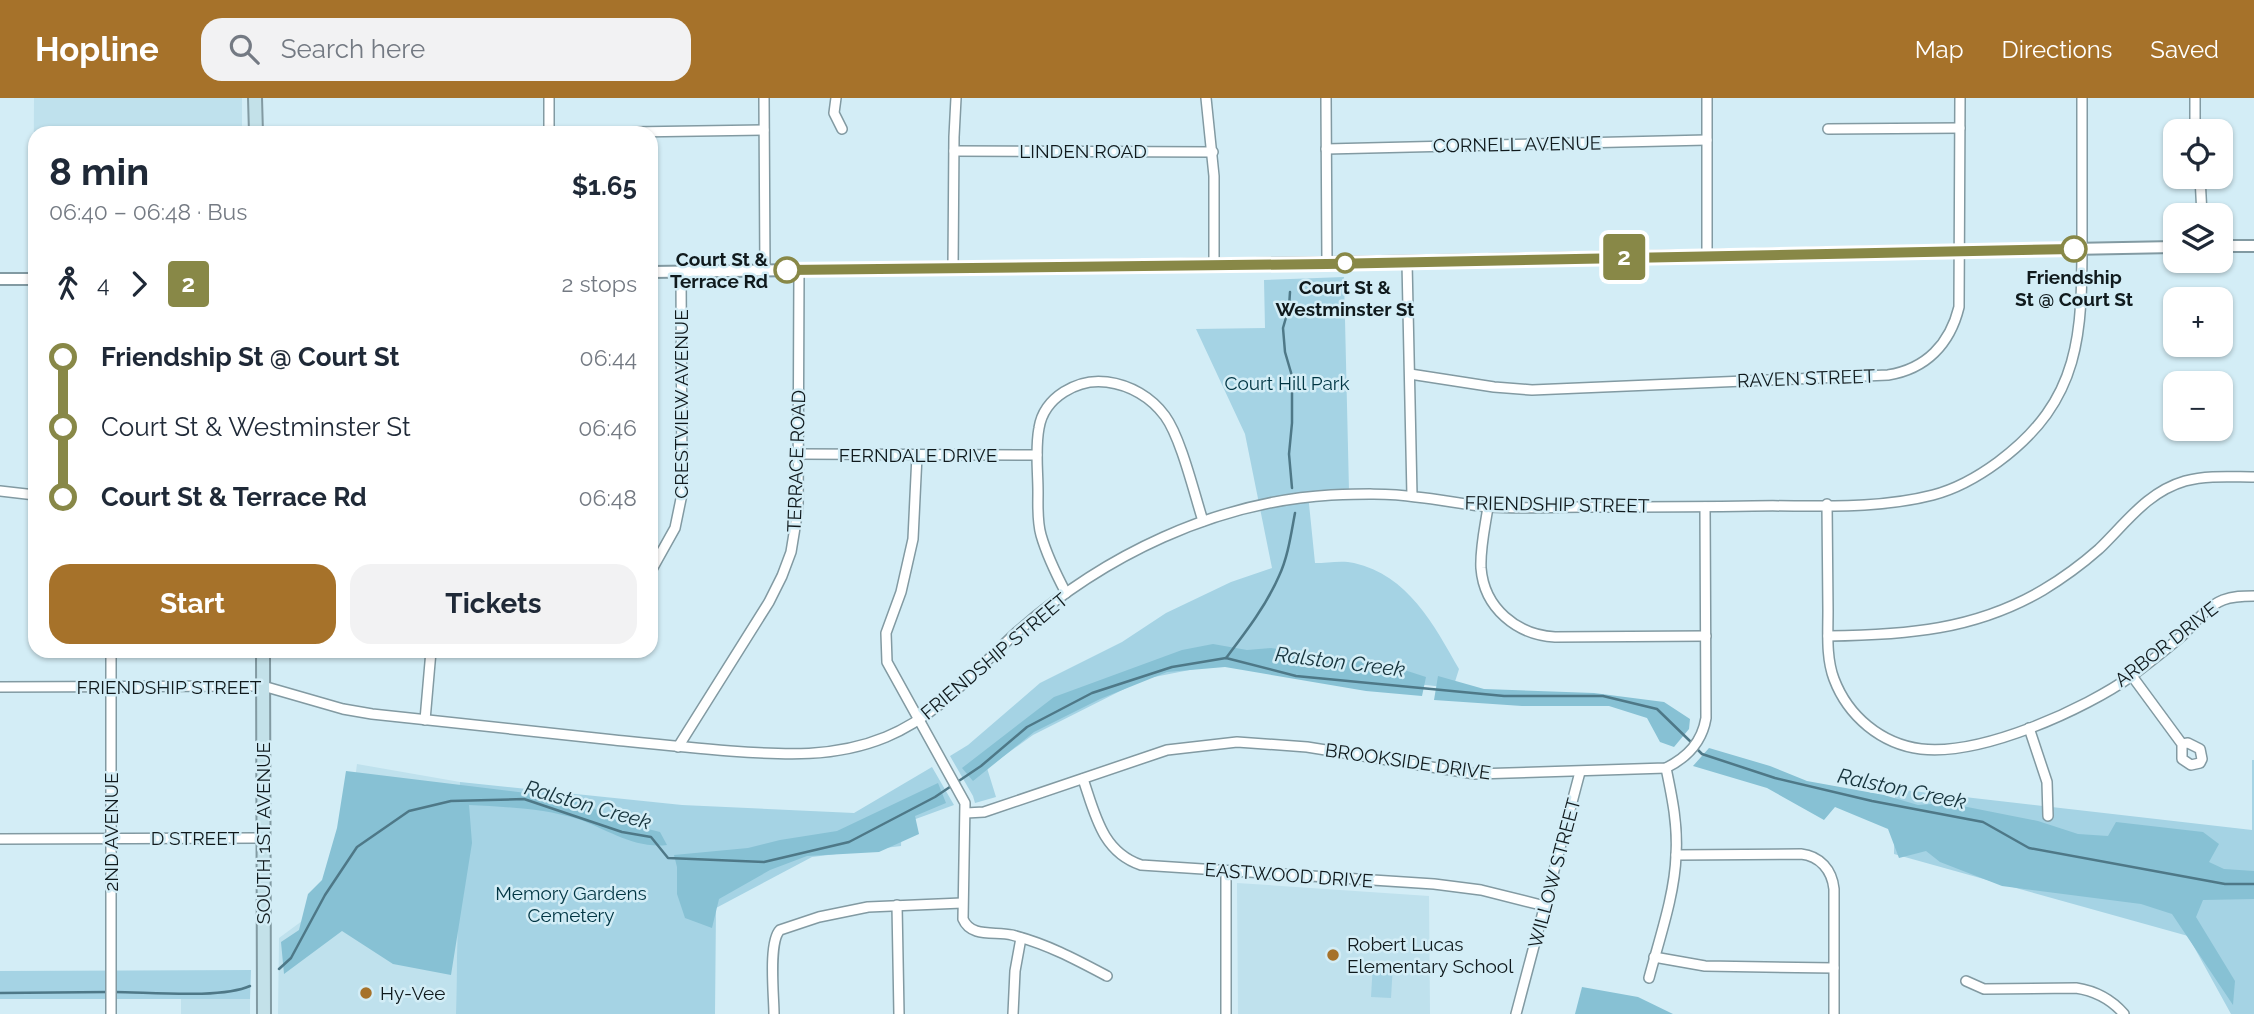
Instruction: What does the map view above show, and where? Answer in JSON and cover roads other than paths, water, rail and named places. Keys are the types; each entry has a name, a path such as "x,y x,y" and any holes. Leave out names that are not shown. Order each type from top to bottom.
{"main road":[{"path":"255,98 256,126"},
{"name":"SOUTH 1ST AVENUE","path":"263,658 264,1014"}],"street":[{"path":"549,98 550,126"},
{"path":"764,98 765,271"},
{"path":"836,98 834,113 842,129"},
{"path":"953,268 956,98"},
{"path":"1206,98 1213,152 1214,264"},
{"path":"1326,98 1327,264"},
{"path":"1707,98 1707,255"},
{"name":"RAVEN STREET","path":"1410,374 1532,390 1899,373 1920,365 1931,357 1952,331 1960,301 1960,98"},
{"name":"FRIENDSHIP STREET","path":"0,687 263,686 343,709 425,720 678,747 776,755 822,754 890,736 919,720 949,698 1016,633 1066,593 1112,563 1203,521 1257,506 1307,497 1368,494 1412,496 1488,507 1827,505 1885,503 1944,491 1998,462 2024,440 2055,401 2072,364 2081,323 2082,98"},
{"path":"2195,98 2195,119"},
{"path":"1828,129 1960,128"},
{"path":"658,132 764,130"},
{"name":"CORNELL AVENUE","path":"1326,149 1707,140"},
{"name":"LINDEN ROAD","path":"954,151 1213,152"},
{"path":"2233,246 2254,246"},
{"path":"658,272 1327,264 2163,247"},
{"path":"1407,262 1412,496"},
{"name":"TERRACE ROAD","path":"678,747 769,602 782,576 790,551 798,509 799,270"},
{"name":"CRESTVIEW AVENUE","path":"658,558 675,528 682,494 681,272"},
{"path":"0,279 28,279"},
{"path":"1066,593 1040,533 1037,455 1040,424 1055,398 1083,383 1098,381 1123,384 1154,404 1169,424 1203,521"},
{"name":"FERNDALE DRIVE","path":"799,454 1037,455"},
{"path":"917,455 913,539 901,592 885,639 887,662 965,803 963,919 965,924 974,930 1038,941 1107,976"},
{"path":"1828,636 1914,633 1958,625 1990,615 2042,591 2079,566 2141,505 2162,491 2197,479 2254,477"},
{"path":"0,491 28,494"},
{"name":"ARBOR DRIVE","path":"1827,505 1828,636 1834,679 1847,705 1867,727 1892,741 1921,749 1939,750 1976,744 2028,728 2089,701 2132,676 2214,605 2231,597 2254,596"},
{"path":"1488,507 1481,560 1483,581 1494,604 1512,623 1535,634 1555,637 1706,636"},
{"name":"BROOKSIDE DRIVE","path":"966,813 984,812 1167,750 1237,742 1307,747 1459,773 1492,775 1666,768 1688,755 1700,736 1706,718 1706,507"},
{"name":"2ND AVENUE","path":"111,658 111,1014"},
{"path":"425,720 430,658"},
{"path":"2132,676 2182,744"},
{"path":"2028,728 2047,782 2048,816"},
{"path":"1649,978 1676,855 1675,814 1666,768"},
{"name":"WILLOW STREET","path":"1516,1014 1580,772"},
{"name":"EASTWOOD DRIVE","path":"1083,779 1102,832 1113,849 1136,863 1153,867 1434,884 1481,890 1545,906"},
{"name":"D STREET","path":"0,839 263,838"},
{"path":"1676,855 1801,854 1820,861 1834,884 1834,1014"},
{"path":"1226,871 1226,1014"},
{"path":"774,1014 776,933 787,927 845,911 897,905 962,903"},
{"path":"897,905 899,1014"},
{"path":"1013,1014 1015,971 1021,938"},
{"path":"1654,957 1714,967 1834,968"},
{"path":"1966,981 1984,989 2089,990 2104,996 2124,1014"}],"waterway":[{"path":"1290,292 1283,328 1285,352 1292,376 1289,454 1292,488"},
{"path":"1226,658 1255,619 1274,587 1285,561 1295,513"},
{"name":"Ralston Creek","path":"279,969 291,958 325,895 357,847 409,811 451,801 524,799 622,832 651,837 668,858 764,862 849,842 935,797 981,766 1027,727 1092,693 1172,667 1226,658 1296,676 1504,696 1603,696 1657,709 1693,744"},
{"name":"Ralston Creek","path":"1697,749 1702,754 1775,778 1872,801 1983,822 2029,848 2225,884 2254,884"},
{"name":"Ralston Creek","path":"114,992 203,994 250,986"},
{"name":"Ralston Creek","path":"0,993 108,992"}],"place":[{"name":"Friendship St @ Court St","path":"2074,249"},
{"name":"Court St & Westminster St","path":"1345,263"},
{"name":"Court St & Terrace Rd","path":"787,270"},
{"name":"Robert Lucas Elementary School","path":"1333,955"},
{"name":"Hy-Vee","path":"366,993"}],"park label":[{"name":"Court Hill Park","path":"1287,383"},
{"name":"Memory Gardens Cemetery","path":"571,904"}]}
